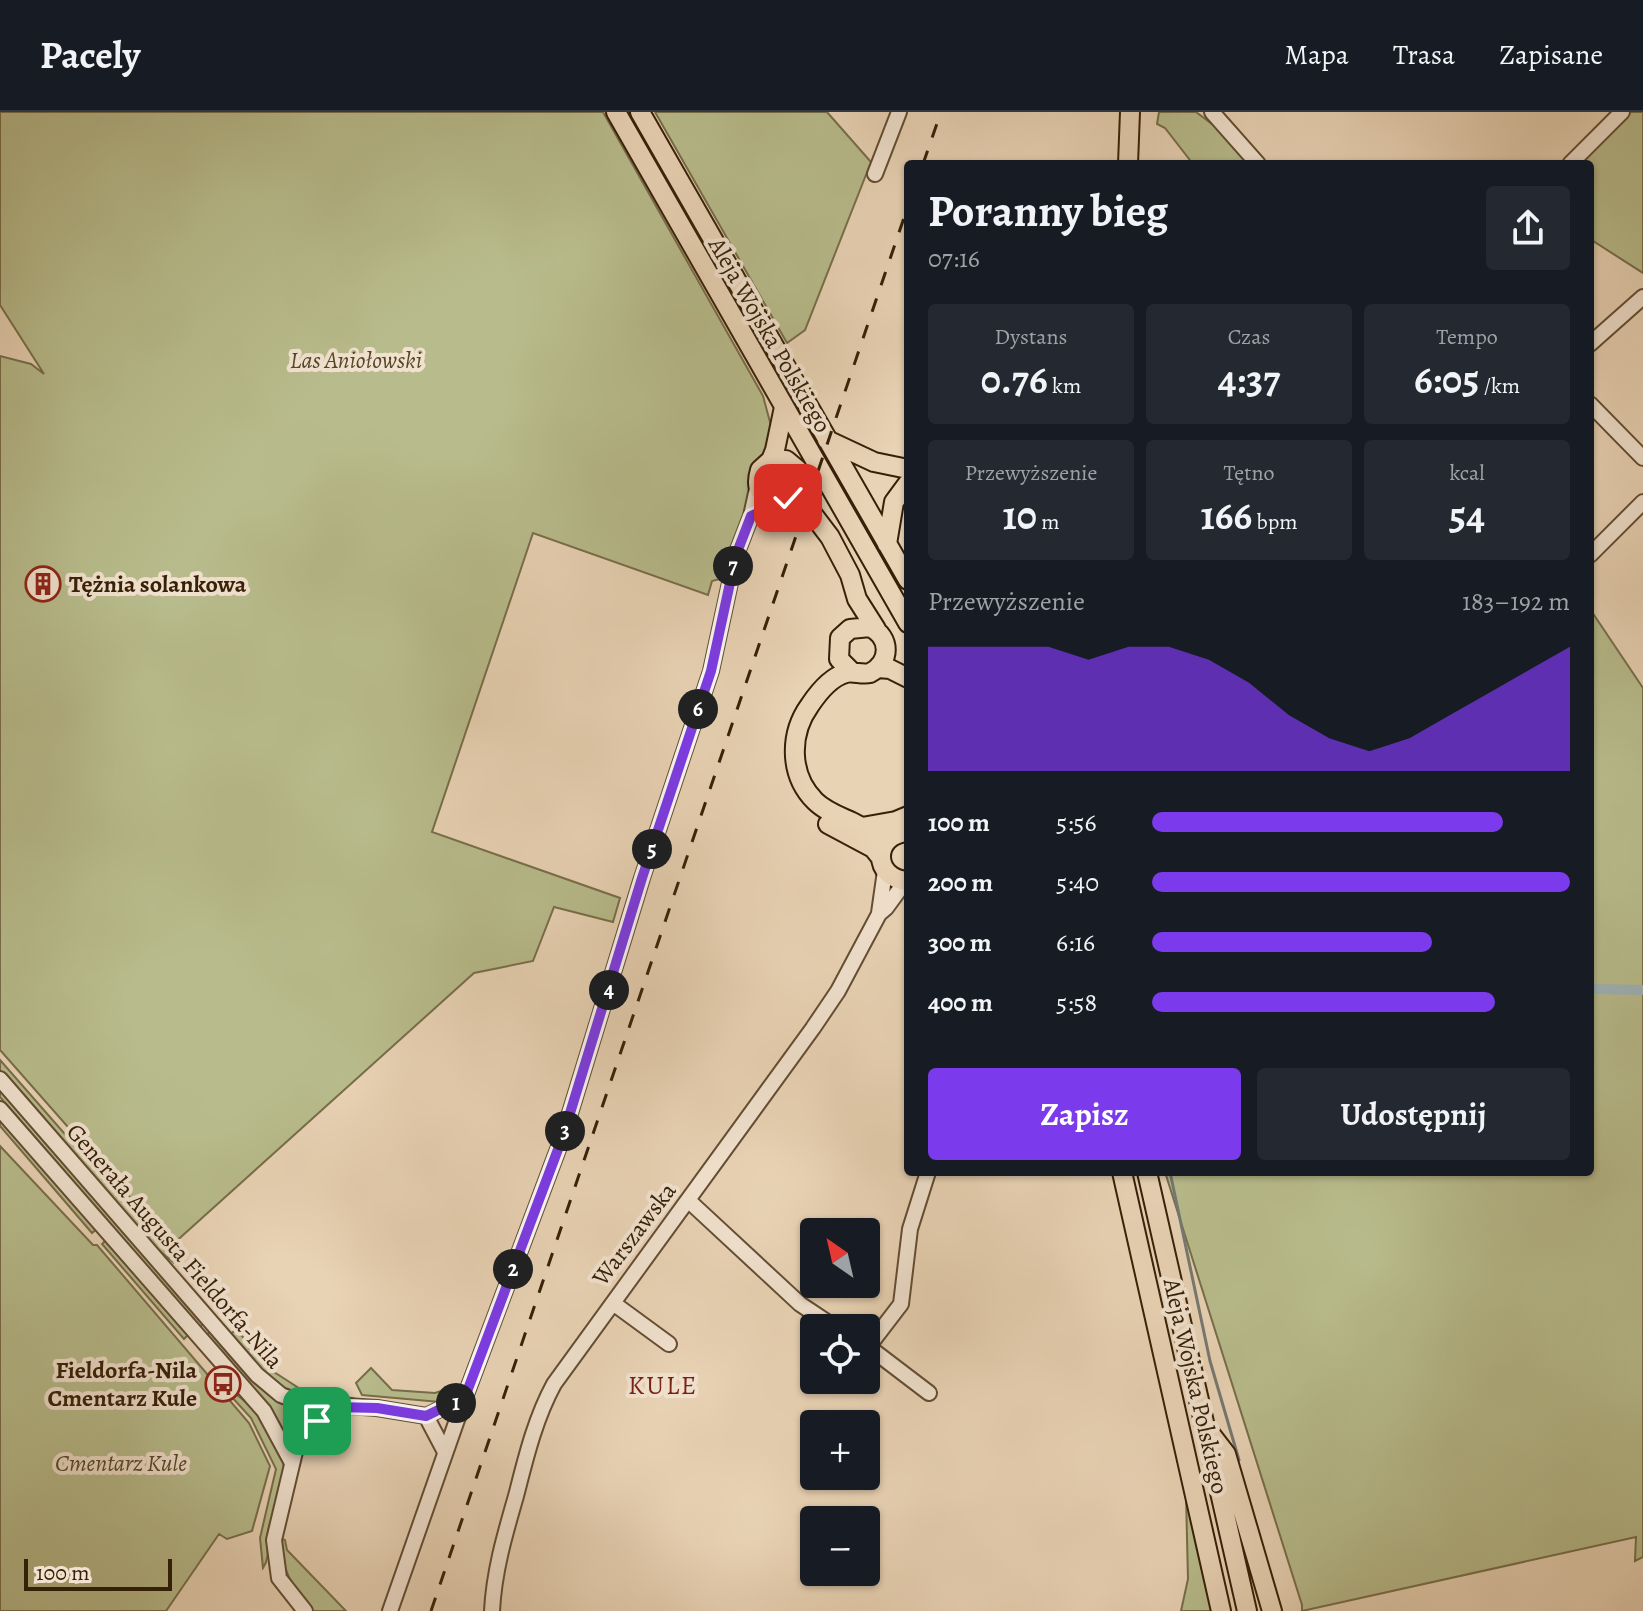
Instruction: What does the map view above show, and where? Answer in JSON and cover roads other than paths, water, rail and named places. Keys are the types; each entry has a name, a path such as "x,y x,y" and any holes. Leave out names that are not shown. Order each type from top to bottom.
{"main road":[{"name":"Aleja Wojska Polskiego","path":"616,112 904,616"},
{"name":"Aleja Wojska Polskiego","path":"640,112 904,573"},
{"path":"1130,112 1127,132 1131,142"},
{"path":"1129,160 1141,112"},
{"path":"784,407 775,450 771,460 760,470 758,484 763,493 780,500 805,504"},
{"path":"827,440 874,462 904,468"},
{"path":"771,460 781,458 791,462 798,470 805,504 830,537 850,575 857,599 886,647 884,661 878,668 864,674 846,665"},
{"path":"780,500 792,495 799,486"},
{"path":"887,544 894,502 904,488"},
{"path":"850,629 857,599"},
{"path":"846,665 840,638 850,629 863,625 876,629"},
{"path":"846,665 816,697 799,724 794,751 801,780 815,801 828,811 862,827 871,835 899,835"},
{"path":"846,665 798,702 791,714 783,739 785,771 804,806 829,825 873,848 897,880 904,881"},
{"path":"878,668 890,669 904,676"},
{"path":"862,827 904,818"},
{"path":"883,864 882,850 899,835"},
{"name":"Aleja Wojska Polskiego","path":"1123,1176 1221,1611"},
{"name":"Aleja Wojska Polskiego","path":"1148,1176 1247,1611"},
{"path":"1205,1427 1226,1454 1272,1611"}],"street":[{"path":"875,174 899,112"},
{"path":"1212,112 1254,160"},
{"path":"1574,160 1622,112"},
{"path":"1594,340 1643,297"},
{"path":"1594,408 1643,458"},
{"path":"390,1611 465,1397 563,1136 642,878 711,671 736,555 751,516 758,484"},
{"path":"751,516 780,500"},
{"path":"1594,551 1643,502"},
{"name":"Warszawska","path":"879,914 883,864"},
{"name":"Warszawska","path":"492,1611 505,1535 540,1413 562,1370 689,1201 838,991 879,914 904,886"},
{"name":"Generała Augusta Fieldorfa-Nila","path":"0,1079 257,1375 281,1395 291,1400 337,1407 377,1408 426,1416"},
{"name":"Generała Augusta Fieldorfa-Nila","path":"0,1109 264,1411 292,1463"},
{"path":"880,1330 901,1304 910,1229 927,1176"},
{"path":"689,1201 800,1304 815,1314"},
{"path":"613,1303 669,1344"},
{"path":"880,1356 929,1393"},
{"path":"445,1452 426,1416 465,1397"},
{"path":"305,1611 279,1578 274,1540 292,1463 304,1436 317,1421 337,1407"}],"waterway":[{"path":"1594,989 1643,990"},
{"path":"1171,1176 1210,1361 1239,1460"}],"railway":[{"path":"924,160 941,112"},
{"path":"431,1611 904,218"}],"place":[{"name":"Tężnia solankowa","path":"43,584"},
{"name":"Fieldorfa-Nila Cmentarz Kule","path":"223,1384"}],"district":[{"name":"KULE","path":"663,1385"}],"park label":[{"name":"Las Aniołowski","path":"356,360"},
{"name":"Cmentarz Kule","path":"121,1463"}]}
